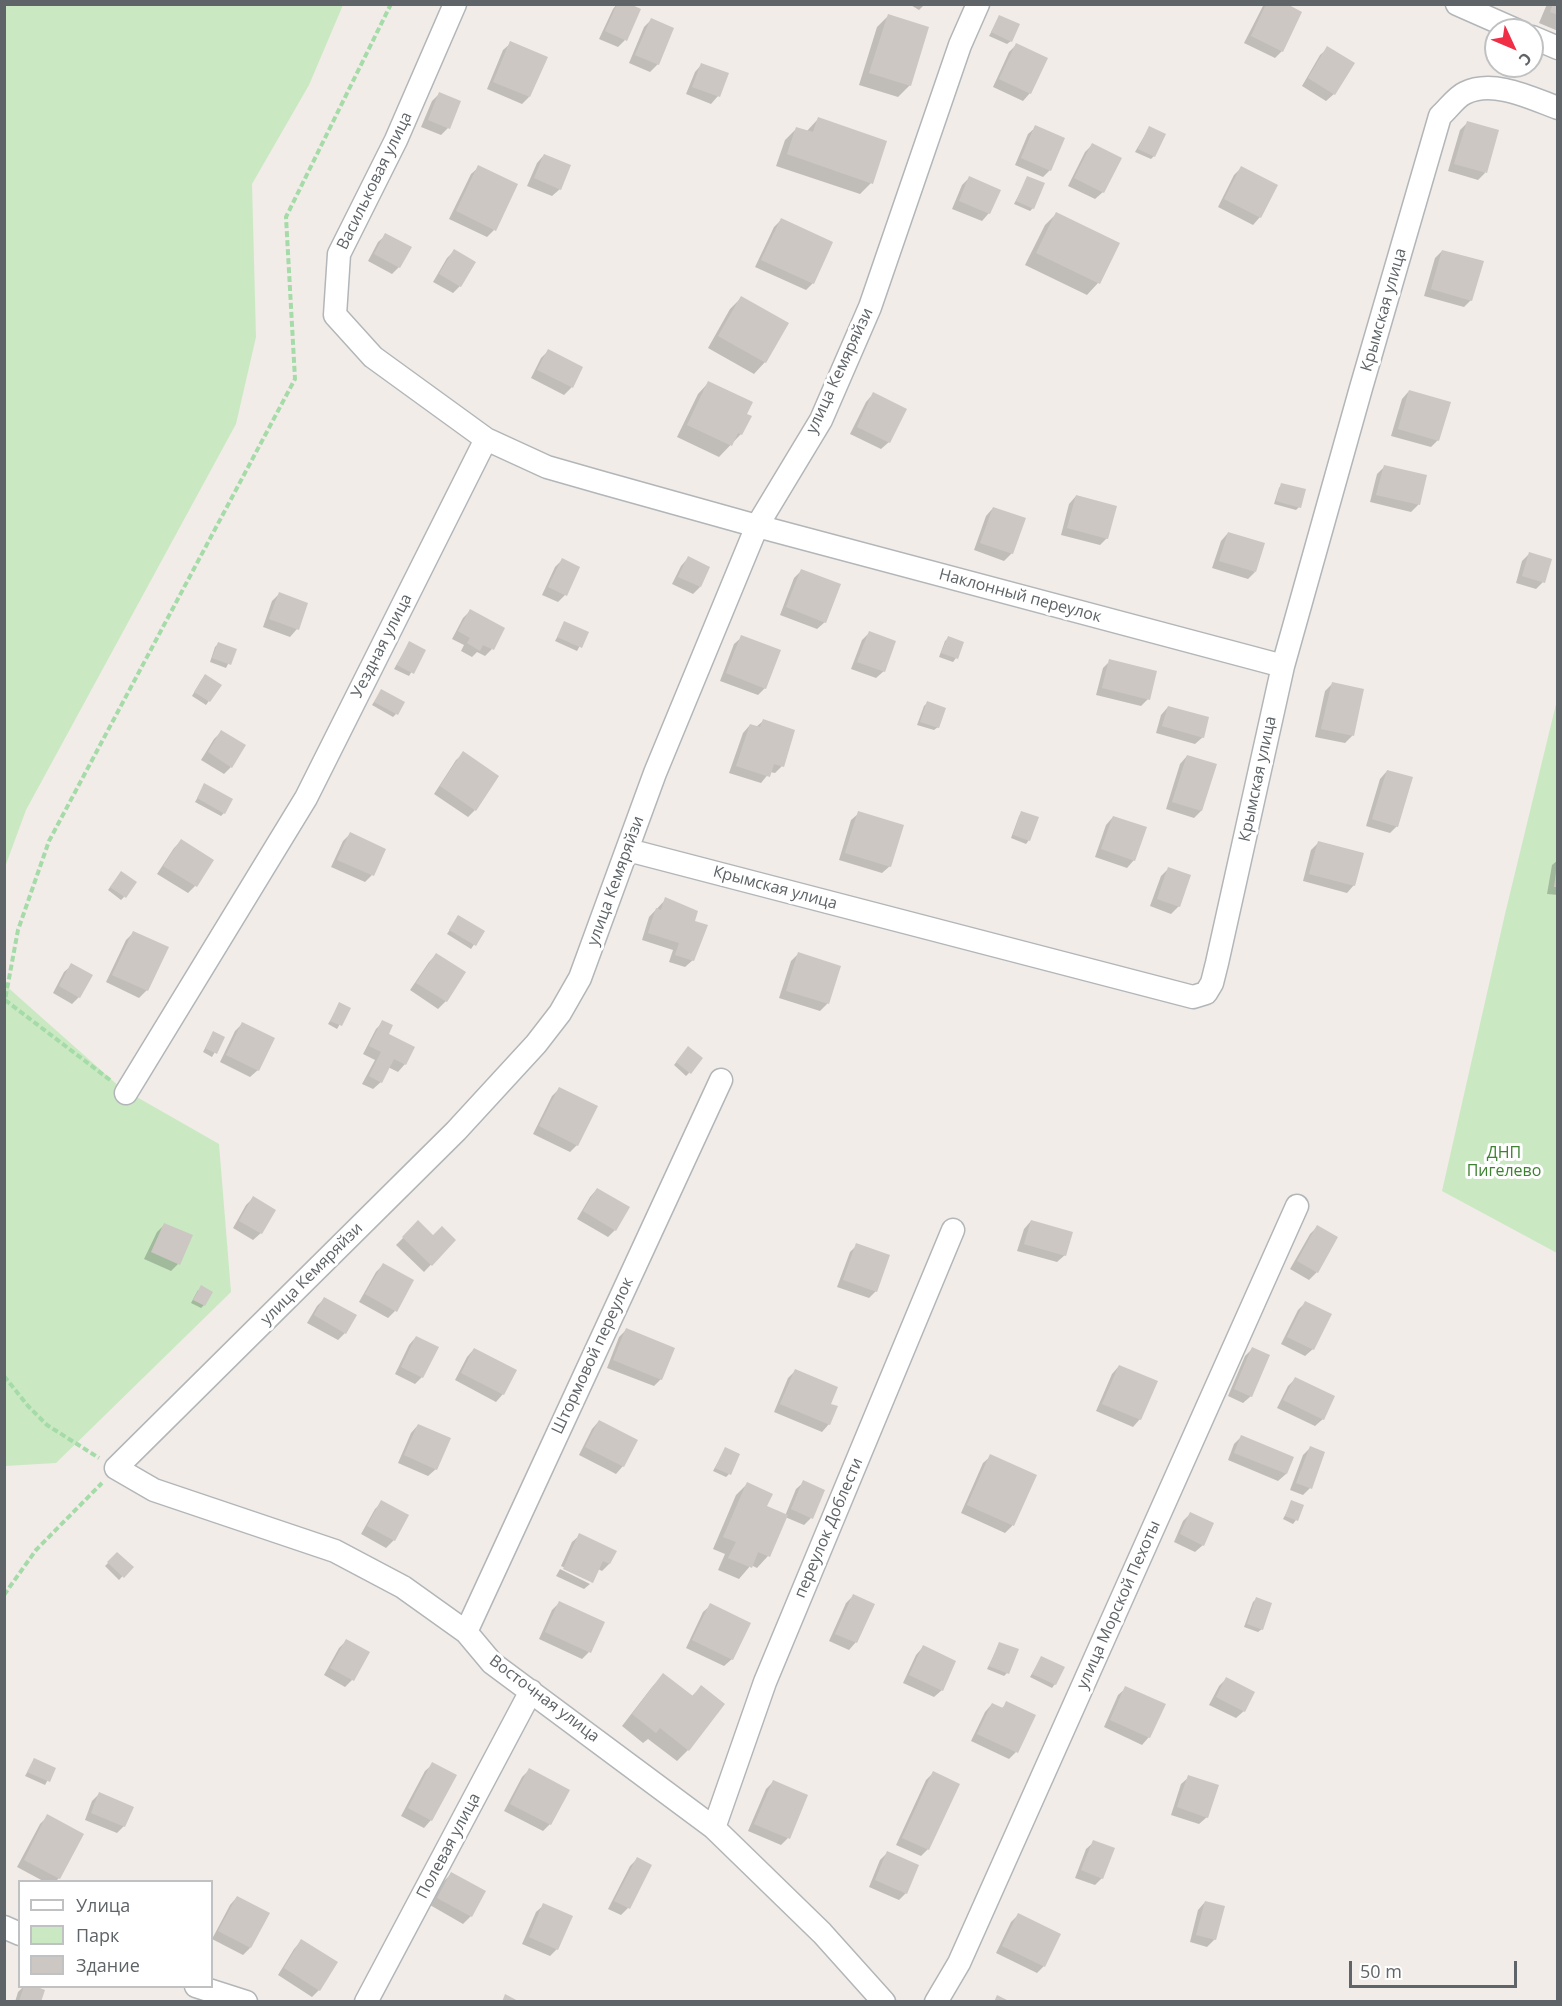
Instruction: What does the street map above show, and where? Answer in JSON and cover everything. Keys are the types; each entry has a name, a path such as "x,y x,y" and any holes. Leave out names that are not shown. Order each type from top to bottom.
{"street":[{"name":"Васильковая улица","path":"455,4 396,140 339,254 335,315 373,357 486,439"},
{"name":"улица Кемяряйзи","path":"116,1468 456,1131 536,1044 560,1013 580,978 655,773 757,526 821,420 870,307 960,45 978,4"},
{"path":"1457,4 1489,18"},
{"name":"Крымская улица","path":"628,850 1193,997 1206,993 1215,973 1283,666 1440,116 1464,93 1485,87 1513,93 1557,108"},
{"name":"Уездная улица","path":"126,1093 306,798 486,439"},
{"path":"486,439 547,467 757,526"},
{"name":"Наклонный переулок","path":"757,526 1283,666"},
{"name":"Штормовой переулок","path":"466,1632 721,1080"},
{"name":"улица Морской Пехоты","path":"936,2001 959,1963 1297,1206"},
{"name":"переулок Доблести","path":"714,1828 765,1682 953,1230"},
{"name":"Восточная улица","path":"116,1468 154,1490 335,1551 403,1587 466,1632 492,1663 714,1828 822,1933 884,2001"},
{"name":"Полевая улица","path":"366,2001 531,1690"},
{"path":"4,1927 18,1933"},
{"path":"203,1988 246,2001"}],"path":[{"path":"126,1093 5,1000 18,930 49,841 295,379 286,217 391,4"},
{"path":"4,1376 47,1425 116,1468 36,1550 4,1595"}],"green space":[{"path":"5,4 343,5 309,85 252,184 256,337 236,424 26,810 5,867"},
{"name":"ДНП Пигелево","path":"1557,700 1557,1253 1442,1191 1505,914"},
{"path":"4,984 121,1088 219,1144 231,1292 56,1463 5,1466"}],"building":[{"path":"617,4 630,4 641,9 627,41 605,31"},
{"path":"1266,4 1287,4 1302,12 1283,52 1251,36"},
{"path":"1553,4 1558,4 1558,15 1550,12"},
{"path":"888,14 929,27 911,86 869,73"},
{"path":"999,15 1020,24 1012,42 991,32"},
{"path":"651,18 674,28 659,65 635,55"},
{"path":"510,41 548,57 530,97 493,82"},
{"path":"1016,43 1048,58 1031,94 999,79"},
{"path":"1327,46 1355,63 1335,95 1308,78"},
{"path":"701,63 729,73 720,97 692,87"},
{"path":"439,92 461,101 450,129 428,120"},
{"path":"818,117 887,141 873,184 787,154 796,127 813,132"},
{"path":"1467,121 1499,130 1487,173 1454,164"},
{"path":"1035,125 1065,138 1051,171 1021,158"},
{"path":"1149,126 1166,134 1155,157 1138,149"},
{"path":"1092,143 1122,158 1104,193 1074,178"},
{"path":"544,154 571,165 561,190 534,178"},
{"path":"478,165 518,184 496,231 456,211"},
{"path":"1241,166 1278,185 1261,218 1224,199"},
{"path":"969,176 1001,190 990,214 959,201"},
{"path":"1027,176 1045,183 1034,209 1016,201"},
{"path":"1056,212 1120,243 1100,284 1036,253"},
{"path":"781,218 833,242 814,284 761,260"},
{"path":"385,233 412,247 400,268 374,254"},
{"path":"454,249 476,262 461,287 439,274"},
{"path":"1442,250 1484,261 1472,301 1431,289"},
{"path":"741,296 789,323 766,363 718,336"},
{"path":"548,349 583,367 573,388 537,370"},
{"path":"708,381 753,402 747,414 752,416 742,435 738,433 732,446 687,425"},
{"path":"1409,390 1451,402 1439,441 1398,429"},
{"path":"873,392 907,409 890,443 857,427"},
{"path":"1384,465 1427,475 1420,505 1376,495"},
{"path":"1281,483 1306,489 1301,508 1276,501"},
{"path":"1076,495 1117,506 1108,539 1067,528"},
{"path":"993,507 1026,518 1013,554 980,543"},
{"path":"1228,532 1265,543 1256,572 1219,561"},
{"path":"1529,552 1552,559 1545,583 1522,576"},
{"path":"688,556 710,567 701,587 678,577"},
{"path":"562,558 580,567 567,596 548,587"},
{"path":"801,569 841,584 826,623 786,607"},
{"path":"279,592 308,603 299,630 269,619"},
{"path":"470,609 505,628 494,650 483,645 480,651 467,643 470,638 458,631"},
{"path":"564,621 589,632 582,648 557,637"},
{"path":"869,631 896,641 885,672 857,662"},
{"path":"741,635 781,650 766,689 726,673"},
{"path":"948,636 964,642 958,659 941,653"},
{"path":"409,641 426,650 414,674 397,665"},
{"path":"218,642 237,649 231,665 212,658"},
{"path":"1109,659 1157,671 1150,700 1102,688"},
{"path":"205,674 222,685 210,702 194,692"},
{"path":"1332,682 1364,689 1354,736 1321,729"},
{"path":"381,689 405,702 398,715 374,702"},
{"path":"927,701 946,708 939,728 920,722"},
{"path":"1168,706 1209,717 1204,738 1162,726"},
{"path":"763,719 795,730 784,767 774,764 770,777 736,766 750,724 760,727"},
{"path":"221,730 246,745 232,768 208,752"},
{"path":"463,751 499,776 476,811 440,786"},
{"path":"1187,755 1217,764 1202,811 1172,802"},
{"path":"1387,770 1413,777 1398,827 1372,819"},
{"path":"204,783 233,799 225,814 197,798"},
{"path":"858,811 904,825 891,867 845,853"},
{"path":"1021,811 1039,817 1030,841 1013,835"},
{"path":"1113,816 1147,827 1135,861 1101,849"},
{"path":"350,832 386,849 374,876 337,860"},
{"path":"181,839 214,860 197,887 163,866"},
{"path":"1318,841 1364,853 1355,886 1309,874"},
{"path":"1168,867 1191,875 1180,907 1157,899"},
{"path":"121,871 137,882 126,898 110,887"},
{"path":"1556,872 1558,872 1558,887 1554,887"},
{"path":"665,897 698,911 695,921 708,925 694,961 675,955 679,943 648,933 656,908 661,910"},
{"path":"458,915 485,931 476,946 449,930"},
{"path":"133,931 169,947 148,991 112,975"},
{"path":"798,952 841,966 829,1004 786,991"},
{"path":"436,953 466,972 447,1002 416,983"},
{"path":"71,963 93,975 80,998 59,986"},
{"path":"339,1002 351,1008 342,1026 330,1021"},
{"path":"382,1020 393,1025 389,1034 415,1047 406,1065 394,1059 382,1083 369,1076 381,1052 369,1046"},
{"path":"242,1022 275,1038 259,1071 226,1055"},
{"path":"213,1031 225,1037 217,1054 205,1048"},
{"path":"688,1046 703,1058 691,1074 676,1062"},
{"path":"559,1087 598,1106 578,1146 539,1126"},
{"path":"597,1188 630,1207 616,1231 583,1211"},
{"path":"253,1196 276,1210 262,1234 239,1221"},
{"path":"418,1220 433,1235 442,1226 456,1240 432,1266 402,1237"},
{"path":"1031,1220 1073,1232 1066,1256 1024,1244"},
{"path":"164,1223 193,1235 180,1265 151,1252"},
{"path":"1317,1225 1338,1237 1318,1273 1297,1261"},
{"path":"856,1243 890,1255 877,1292 843,1280"},
{"path":"383,1263 414,1280 397,1312 365,1294"},
{"path":"201,1285 213,1292 205,1306 193,1300"},
{"path":"324,1297 357,1315 346,1334 314,1315"},
{"path":"1305,1301 1332,1314 1314,1350 1287,1337"},
{"path":"626,1328 675,1348 662,1380 613,1360"},
{"path":"416,1336 439,1347 423,1378 401,1367"},
{"path":"1252,1347 1270,1355 1252,1397 1234,1389"},
{"path":"474,1348 517,1370 504,1395 461,1373"},
{"path":"1119,1365 1158,1381 1141,1420 1102,1404"},
{"path":"795,1369 838,1387 831,1404 838,1406 830,1425 780,1404"},
{"path":"1295,1377 1335,1396 1324,1420 1283,1400"},
{"path":"599,1420 638,1440 624,1467 585,1447"},
{"path":"418,1424 451,1438 437,1470 404,1455"},
{"path":"1241,1435 1294,1457 1287,1474 1234,1453"},
{"path":"1310,1446 1325,1452 1312,1489 1296,1483"},
{"path":"725,1447 740,1454 731,1475 715,1468"},
{"path":"990,1454 1037,1475 1014,1526 967,1505"},
{"path":"803,1480 825,1490 813,1519 791,1509"},
{"path":"747,1482 773,1494 767,1506 788,1515 770,1557 758,1552 752,1568 728,1558 736,1542 723,1537"},
{"path":"381,1500 409,1515 395,1541 367,1526"},
{"path":"1291,1500 1304,1505 1298,1521 1285,1516"},
{"path":"1190,1512 1214,1523 1204,1546 1180,1534"},
{"path":"579,1533 617,1551 610,1564 603,1561 593,1583 563,1569"},
{"path":"117,1552 134,1567 124,1578 107,1562"},
{"path":"853,1594 875,1604 857,1643 835,1634"},
{"path":"1256,1597 1272,1603 1263,1630 1247,1624"},
{"path":"559,1601 605,1622 591,1653 545,1632"},
{"path":"710,1603 751,1623 733,1660 692,1640"},
{"path":"346,1639 370,1652 354,1681 330,1668"},
{"path":"999,1642 1019,1649 1009,1674 989,1666"},
{"path":"923,1645 956,1661 943,1691 909,1675"},
{"path":"1041,1656 1065,1667 1056,1685 1032,1674"},
{"path":"663,1673 693,1696 701,1685 725,1704 689,1751 660,1728 656,1733 632,1714"},
{"path":"1226,1677 1255,1692 1245,1712 1216,1697"},
{"path":"1125,1686 1166,1704 1150,1738 1110,1720"},
{"path":"1006,1701 1036,1715 1018,1753 977,1734 992,1703 1003,1708"},
{"path":"34,1758 56,1768 50,1782 27,1772"},
{"path":"432,1762 457,1775 432,1821 408,1808"},
{"path":"529,1768 570,1790 551,1825 510,1804"},
{"path":"933,1771 960,1784 929,1850 902,1838"},
{"path":"1188,1775 1219,1785 1208,1818 1177,1807"},
{"path":"773,1780 808,1795 790,1839 754,1824"},
{"path":"99,1792 134,1807 125,1827 91,1813"},
{"path":"47,1814 84,1834 60,1879 24,1860"},
{"path":"1093,1840 1115,1848 1103,1879 1081,1870"},
{"path":"887,1851 919,1865 907,1894 875,1880"},
{"path":"637,1857 652,1865 630,1909 614,1901"},
{"path":"451,1872 486,1891 472,1917 437,1898"},
{"path":"237,1896 270,1913 251,1948 218,1931"},
{"path":"1205,1901 1225,1906 1216,1940 1196,1935"},
{"path":"543,1903 573,1916 558,1950 529,1937"},
{"path":"1018,1913 1061,1934 1045,1967 1002,1946"},
{"path":"301,1939 338,1962 320,1991 284,1968"},
{"path":"23,1988 45,1990 41,2002 19,2002"},
{"path":"505,1994 520,2002 502,2002"},
{"path":"997,1995 1011,2002 994,2002"}]}
